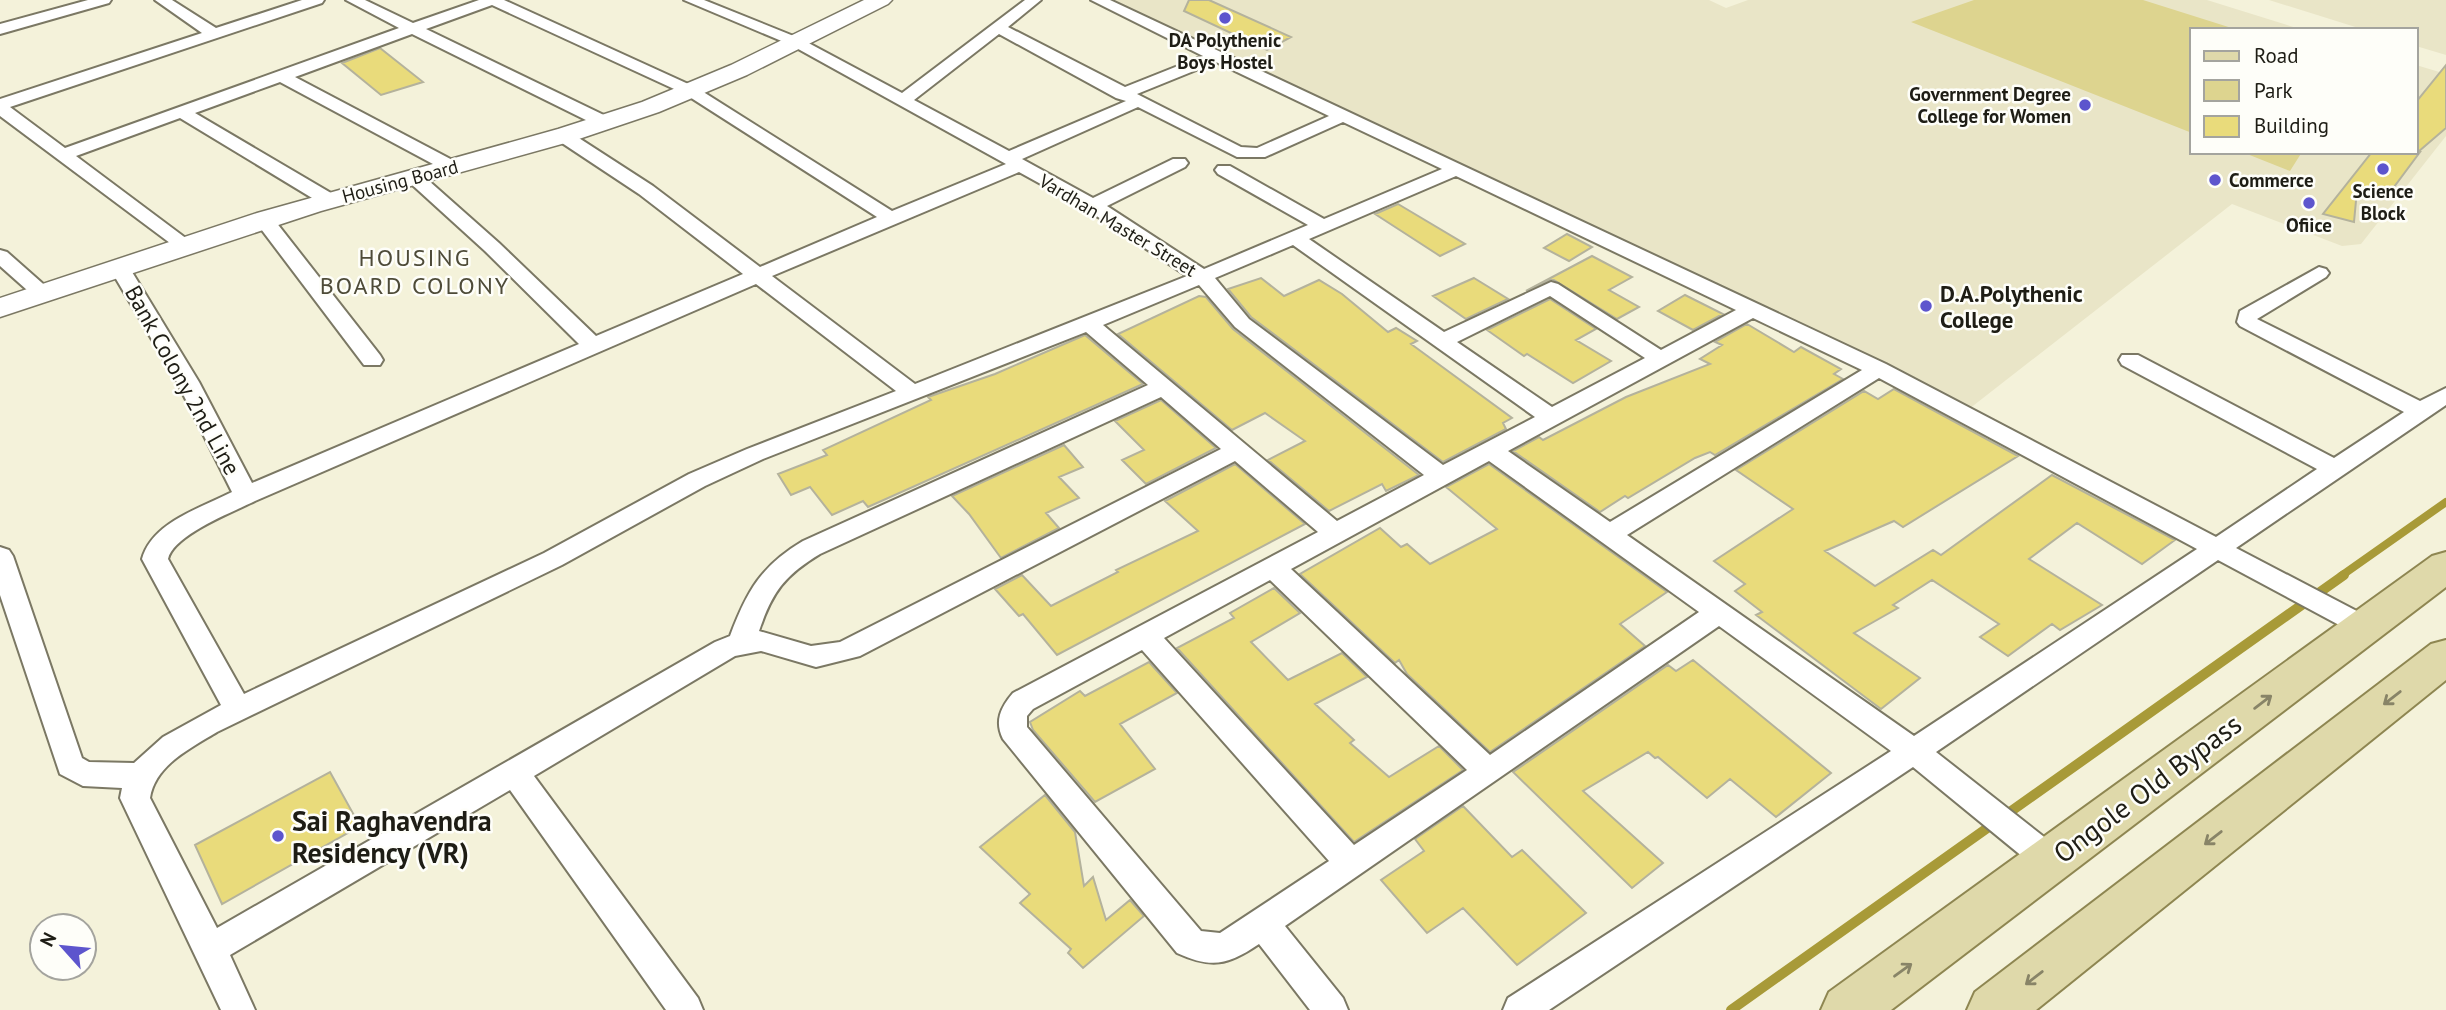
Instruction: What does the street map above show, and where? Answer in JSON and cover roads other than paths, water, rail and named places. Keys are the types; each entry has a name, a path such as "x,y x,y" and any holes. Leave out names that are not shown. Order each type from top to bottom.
{"main road":[{"name":"Housing Board","path":"0,308 184,245 329,200 604,122 691,91 881,0"},
{"name":"Ongole Old Bypass","path":"1848,1010 2036,849 2363,626 2446,566"},
{"path":"1994,1010 2446,656"}],"street":[{"path":"0,29 104,0"},
{"path":"162,0 214,34"},
{"path":"0,106 317,0"},
{"path":"352,0 604,122"},
{"path":"65,154 493,0 691,91 891,218"},
{"name":"Vardhan Master Street","path":"691,0 796,42 1093,205 1203,277 1242,323 1441,476"},
{"path":"904,100 1034,0"},
{"path":"1098,0 1750,311 1878,369 2363,626"},
{"path":"998,28 1237,152 1250,154 1343,116"},
{"path":"238,710 155,554 166,540 180,529 246,495 415,420 891,218 1012,162 1130,98 1216,56"},
{"path":"281,76 452,167"},
{"path":"0,106 184,245"},
{"path":"181,112 329,200"},
{"path":"562,135 646,190 755,276 911,392"},
{"path":"1093,205 1179,163"},
{"path":"1224,170 1323,226"},
{"path":"238,1010 211,949 135,798 135,788 140,776 179,742 207,724 552,559 697,480 911,392 1089,324 1456,170"},
{"path":"414,177 492,247 594,346"},
{"path":"265,220 372,360"},
{"path":"1295,238 1552,418"},
{"path":"0,256 43,293"},
{"name":"Bank Colony 2nd Line","path":"119,267 188,382 246,495"},
{"path":"2319,273 2247,316 2247,322 2421,411"},
{"path":"1442,341 1550,288 1661,359"},
{"path":"1718,613 1351,864 1228,946 1216,950 1189,942 1013,731 1011,721 1014,710 1023,701 1750,311"},
{"path":"1089,324 1335,533"},
{"path":"2130,360 2333,467"},
{"path":"1608,535 1878,369"},
{"path":"741,642 757,596 766,582 781,566 799,553 1163,387"},
{"path":"1520,1010 1925,759 2333,467 2446,395"},
{"path":"211,949 741,642 768,640 813,656 827,656 850,649 1238,450"},
{"path":"1490,450 1925,759 2036,849"},
{"path":"0,556 70,765 83,774 140,776"},
{"path":"1273,567 1488,772"},
{"path":"1145,635 1351,864"},
{"path":"514,772 686,1010"},
{"path":"1262,923 1331,1010"}],"waterway":[{"path":"2341,576 2446,502"},
{"path":"1731,1010 2344,575"}],"place":[{"name":"DA Polythenic Boys Hostel","path":"1225,18"},
{"name":"Government Degree College for Women","path":"2085,105"},
{"name":"Science Block","path":"2383,169"},
{"name":"Commerce","path":"2215,180"},
{"name":"Ofiice","path":"2309,203"},
{"name":"D.A.Polythenic College","path":"1926,306"},
{"name":"Sai Raghavendra Residency (VR)","path":"278,836"}],"district":[{"name":"HOUSING BOARD COLONY","path":"415,271"}]}
